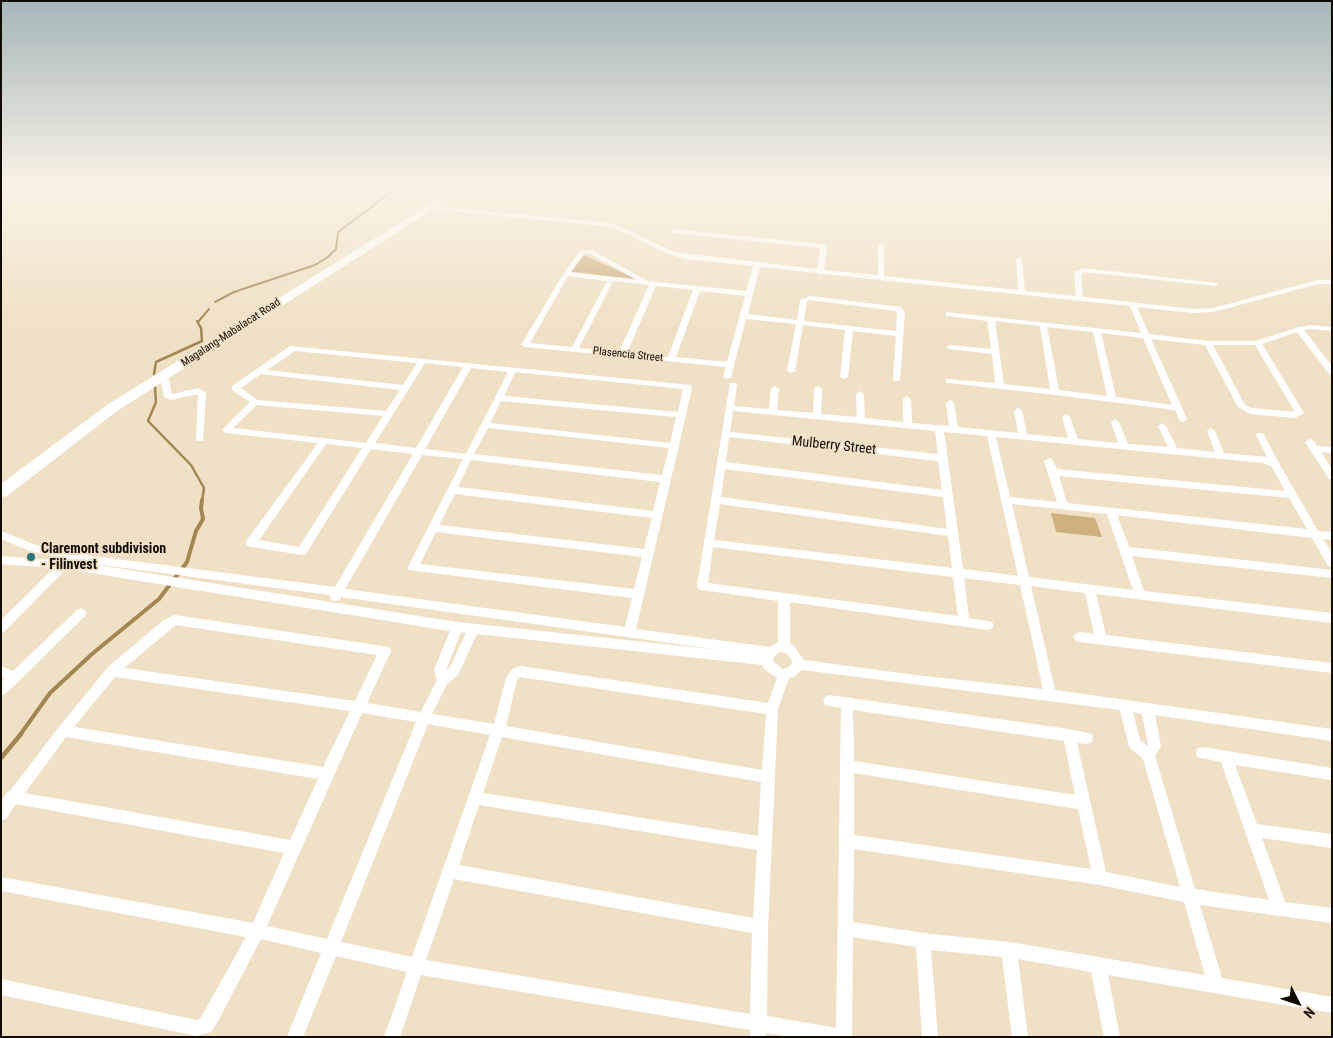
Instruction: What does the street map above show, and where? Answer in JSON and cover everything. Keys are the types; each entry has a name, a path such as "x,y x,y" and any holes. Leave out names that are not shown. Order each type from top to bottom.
{"main road":[{"name":"Magalang-Mabalacat Road","path":"1,492 112,408 264,311 397,232"}],"street":[{"path":"629,232 678,256 820,273 1193,311 1213,310 1318,282 1332,282"},
{"path":"691,232 825,243 820,273"},
{"path":"880,279 881,246"},
{"path":"645,281 587,250 582,252 566,274 645,281 697,289 750,294"},
{"path":"1019,259 1022,293"},
{"path":"757,266 730,365 731,408 702,586 964,620 988,625"},
{"path":"1080,299 1077,273 1083,270 1216,284"},
{"name":"Plasencia Street","path":"566,274 525,345 730,365"},
{"path":"574,350 611,279"},
{"path":"622,354 654,283"},
{"path":"671,359 697,289"},
{"path":"791,370 804,300 806,298 894,307 901,312 898,334 897,379"},
{"path":"1133,306 1183,419"},
{"path":"949,314 1208,343 1257,342 1310,327 1332,329"},
{"path":"744,316 898,334"},
{"path":"991,319 1000,387"},
{"path":"1043,324 1055,392"},
{"path":"844,376 849,329"},
{"path":"1299,329 1332,372"},
{"path":"1096,330 1112,399"},
{"path":"1208,343 1245,410 1295,415 1300,413 1257,342"},
{"path":"950,347 995,352"},
{"path":"388,414 255,402 236,388 293,348 688,387 658,516 637,594 630,632"},
{"path":"324,441 251,543 302,551 422,361"},
{"path":"330,606 468,366"},
{"path":"259,371 405,388"},
{"path":"512,371 413,567 637,594"},
{"path":"164,376 167,395 170,397 199,391 202,393 200,439"},
{"path":"949,382 1055,392 1178,408"},
{"path":"772,411 775,389"},
{"path":"818,389 818,416"},
{"path":"860,394 861,421"},
{"path":"498,398 682,415"},
{"path":"907,399 908,426"},
{"path":"255,402 226,430 667,479"},
{"path":"950,403 954,430"},
{"path":"731,408 1265,460 1275,465"},
{"path":"1018,410 1023,435"},
{"path":"1066,417 1074,441"},
{"path":"1115,422 1124,446"},
{"path":"485,425 674,446"},
{"path":"1162,426 1174,451"},
{"path":"939,428 964,620"},
{"path":"1211,431 1221,456"},
{"path":"990,433 1007,500 1023,580 1050,696"},
{"name":"Mulberry Street","path":"726,434 943,458"},
{"path":"1260,435 1275,465 1332,563"},
{"path":"1332,450 1312,445 1332,477"},
{"path":"1049,462 1063,506"},
{"path":"721,465 947,494"},
{"path":"1052,472 1293,495"},
{"path":"452,490 658,516"},
{"path":"715,500 952,533"},
{"path":"1007,500 1332,536"},
{"path":"1111,511 1140,594"},
{"path":"433,528 648,554"},
{"path":"1,535 68,561 176,584 330,606 457,627 768,656 779,647 784,647 796,655 798,664 794,671 780,674 771,668 768,656"},
{"path":"709,543 1332,618"},
{"path":"1124,551 1332,574"},
{"path":"1,560 68,561 224,576 630,632 768,656"},
{"path":"1,628 68,561"},
{"path":"214,589 224,576"},
{"path":"1089,588 1101,639"},
{"path":"784,596 784,647"},
{"path":"1,690 81,614"},
{"path":"1,814 63,731 112,671 161,628 175,620 383,650 386,654 327,774 257,931 211,1017 204,1026 197,1028 1,987"},
{"path":"443,680 440,670 457,627"},
{"path":"295,1037 424,718 443,680 454,671 474,628"},
{"path":"1079,638 1101,639 1332,668"},
{"path":"798,664 1332,735"},
{"path":"1,671 15,677"},
{"path":"112,671 359,707 768,777"},
{"path":"392,1037 498,731 512,678 520,671 772,709"},
{"path":"758,1030 760,927 772,709 785,674"},
{"path":"829,702 1087,738"},
{"path":"1,884 257,931 416,966 758,1030 842,1037 846,928 847,704"},
{"path":"1125,706 1134,743 1148,755 1216,985"},
{"path":"1146,709 1155,746 1148,755"},
{"path":"63,731 327,774"},
{"path":"1069,735 1100,878"},
{"path":"1202,753 1332,774"},
{"path":"1226,757 1280,909"},
{"path":"847,766 1084,803"},
{"path":"12,797 294,848"},
{"path":"475,798 764,844"},
{"path":"1252,830 1332,841"},
{"path":"847,841 1100,878 1190,896 1332,916"},
{"path":"450,871 760,927"},
{"path":"846,928 923,941 1009,950 1332,1005"},
{"path":"923,941 930,1037"},
{"path":"1009,950 1020,1037"},
{"path":"1098,966 1112,1037"}],"shaded area":[{"path":"584,255 637,279 571,272"},
{"path":"1051,513 1095,518 1102,537 1056,532"}],"waterway":[{"path":"215,302 234,292 315,265 328,257 336,249 338,232"},
{"path":"198,322 209,309"},
{"path":"154,374 156,362 202,341 201,328 197,321"},
{"path":"155,387 156,402 148,421 191,465 204,488 202,501"},
{"path":"20,735 50,693 92,654 159,599 187,562 196,531 203,519 202,500"},
{"path":"1,758 21,734"}],"place":[{"name":"Claremont subdivision - Filinvest","path":"31,557"}]}
